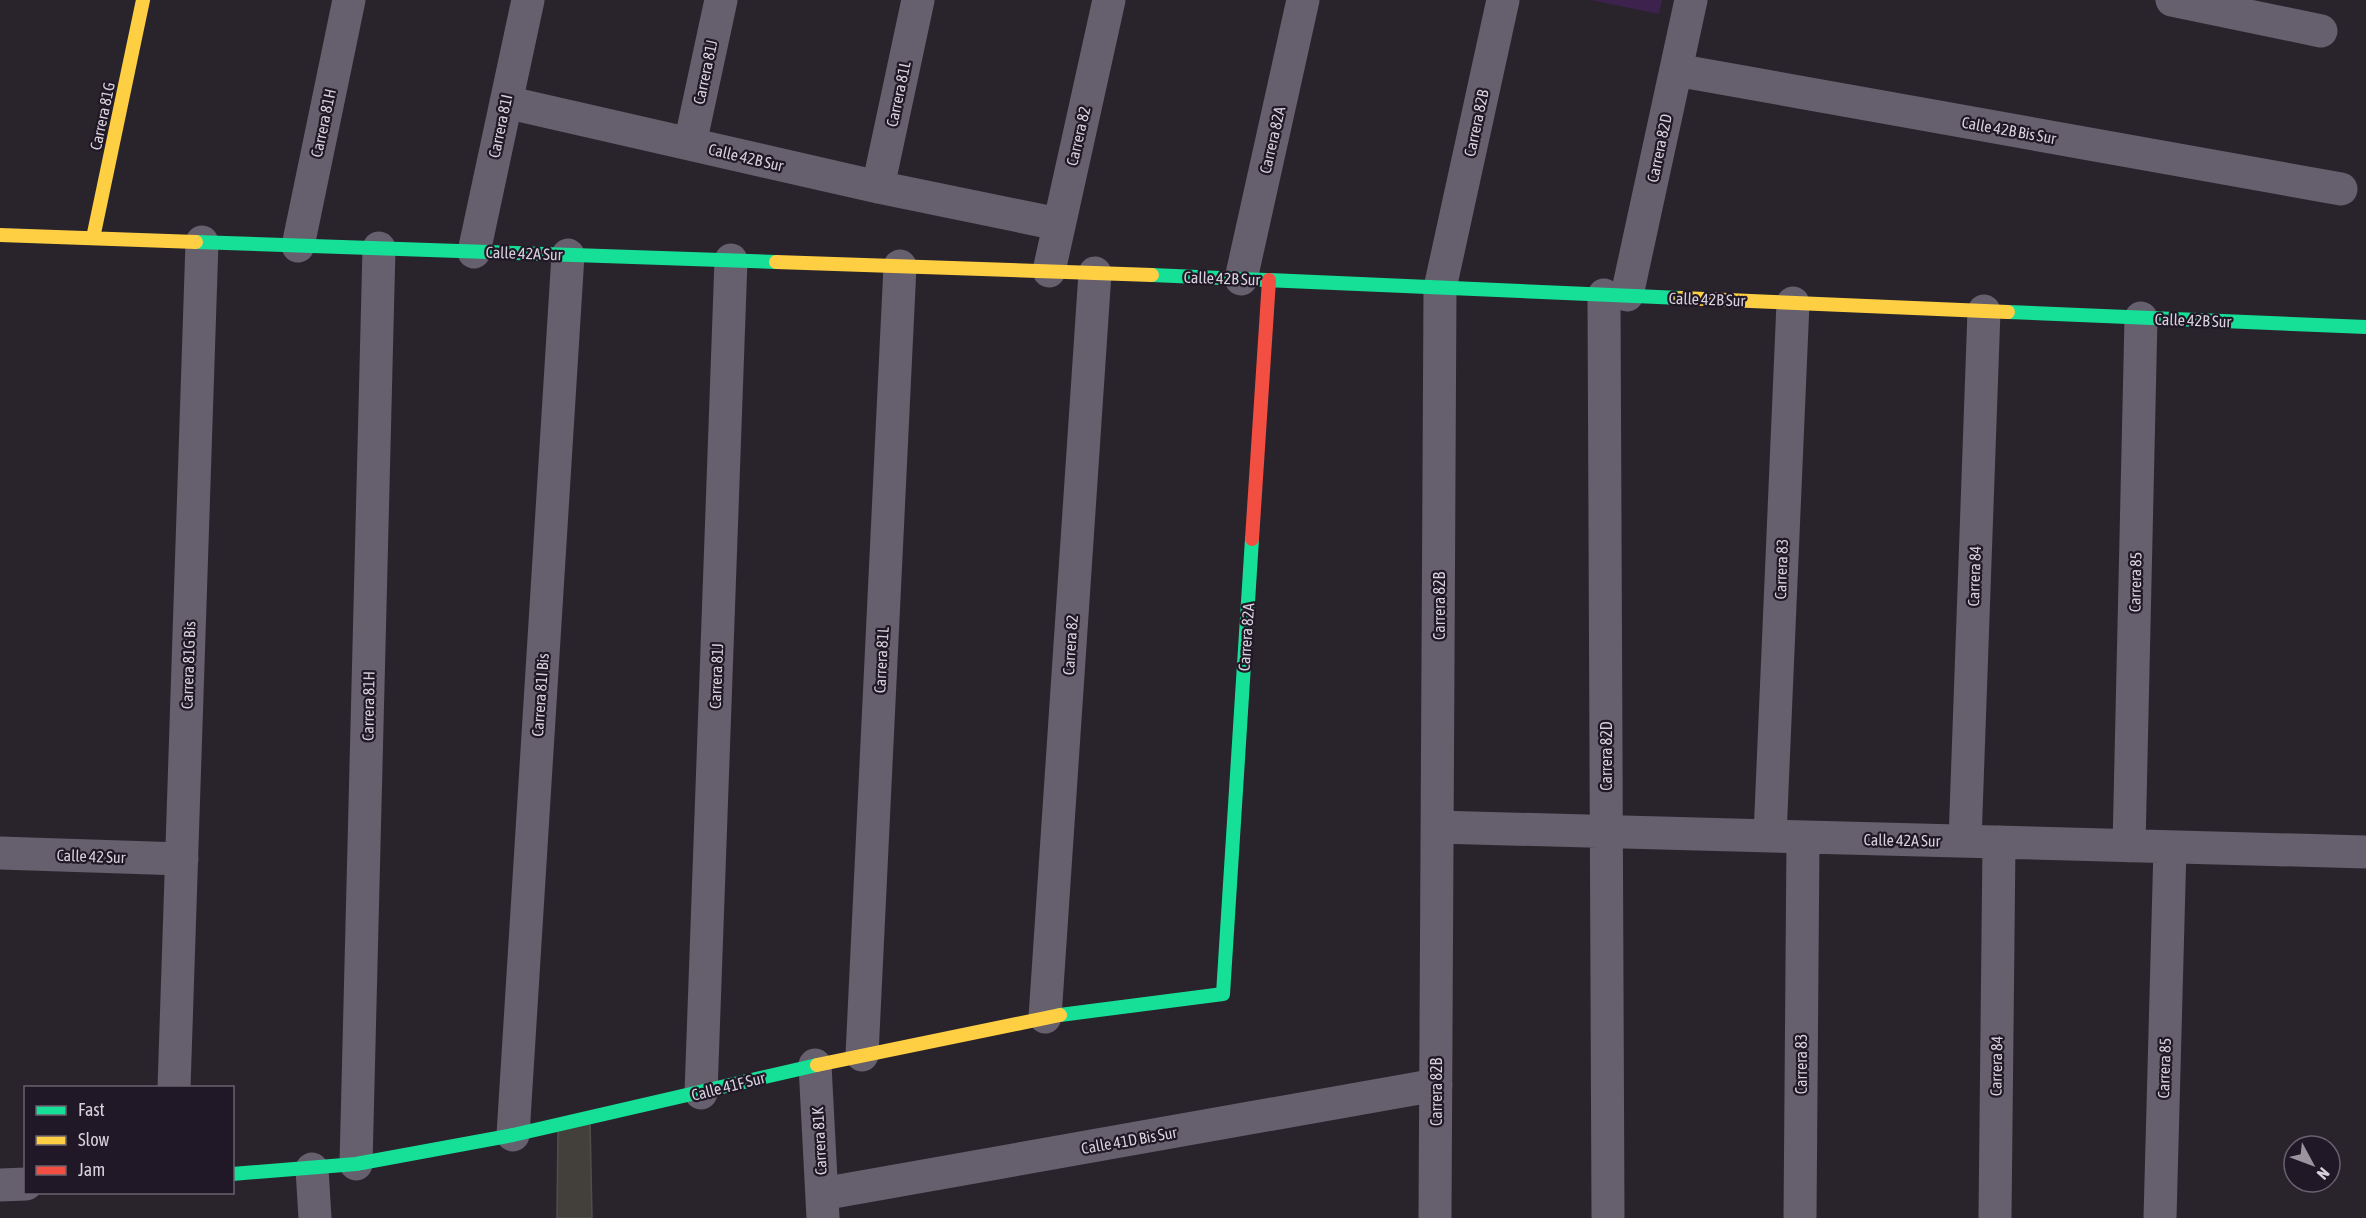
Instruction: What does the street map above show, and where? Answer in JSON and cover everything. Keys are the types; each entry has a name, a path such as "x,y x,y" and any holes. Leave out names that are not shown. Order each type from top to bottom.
{"street":[{"name":"Carrera 81G","path":"93,238 144,0"},
{"name":"Carrera 81H","path":"298,246 349,0"},
{"name":"Carrera 81I","path":"474,252 528,0"},
{"name":"Carrera 81J","path":"690,144 721,0"},
{"name":"Carrera 81L","path":"878,188 918,0"},
{"name":"Carrera 82","path":"1048,271 1109,0"},
{"name":"Carrera 82A","path":"1223,994 1255,280 1303,0"},
{"name":"Carrera 82B","path":"1435,1218 1440,288 1503,0"},
{"name":"Carrera 82D","path":"1608,1218 1606,832 1616,295 1676,70 1691,0"},
{"path":"2172,0 2321,30"},
{"name":"Calle 42B Bis Sur","path":"1676,70 2341,189"},
{"name":"Calle 42B Sur","path":"506,102 878,188 1058,224"},
{"name":"Calle 42A Sur","path":"0,235 1048,271"},
{"name":"Carrera 81G Bis","path":"174,1086 202,242"},
{"name":"Carrera 81H","path":"356,1164 379,248"},
{"name":"Carrera 81I Bis","path":"513,1135 568,255"},
{"name":"Carrera 81J","path":"700,1093 731,260"},
{"name":"Carrera 81L","path":"862,1055 900,266"},
{"name":"Calle 42B Sur","path":"1048,271 2366,327"},
{"name":"Carrera 82","path":"1045,1017 1095,273"},
{"name":"Carrera 83","path":"1770,836 1793,303"},
{"name":"Carrera 84","path":"1965,841 1984,311"},
{"name":"Carrera 85","path":"2129,846 2140,318"},
{"name":"Calle 42A Sur","path":"1437,827 2366,852"},
{"name":"Carrera 83","path":"1800,1218 1803,838"},
{"name":"Carrera 84","path":"1995,1218 1999,842"},
{"name":"Carrera 85","path":"2160,1218 2170,847"},
{"name":"Calle 42 Sur","path":"0,853 182,859"},
{"name":"Calle 41F Sur","path":"234,1173 356,1164 513,1135 815,1065 1045,1017 1223,994"},
{"name":"Carrera 81K","path":"815,1065 823,1206"},
{"name":"Calle 41D Bis Sur","path":"823,1206 1436,1085"},
{"path":"312,1169 315,1218"},
{"path":"0,1185 24,1184"}],"shaded area":[{"path":"1591,0 1662,0 1659,14"}],"building":[{"path":"590,1121 592,1218 557,1218 558,1129"}],"traffic: fast":[{"path":"196,242 776,262"},
{"path":"1152,275 1681,298"},
{"path":"2008,312 2366,327"},
{"path":"1060,1015 1223,994 1252,539"},
{"path":"234,1174 356,1164 513,1135 817,1065"}],"traffic: slow":[{"path":"93,238 143,0"},
{"path":"0,235 196,242"},
{"path":"776,262 1152,275"},
{"path":"1681,298 2008,312"},
{"path":"817,1065 1060,1015"}],"traffic: jam":[{"path":"1252,539 1269,280"}]}
